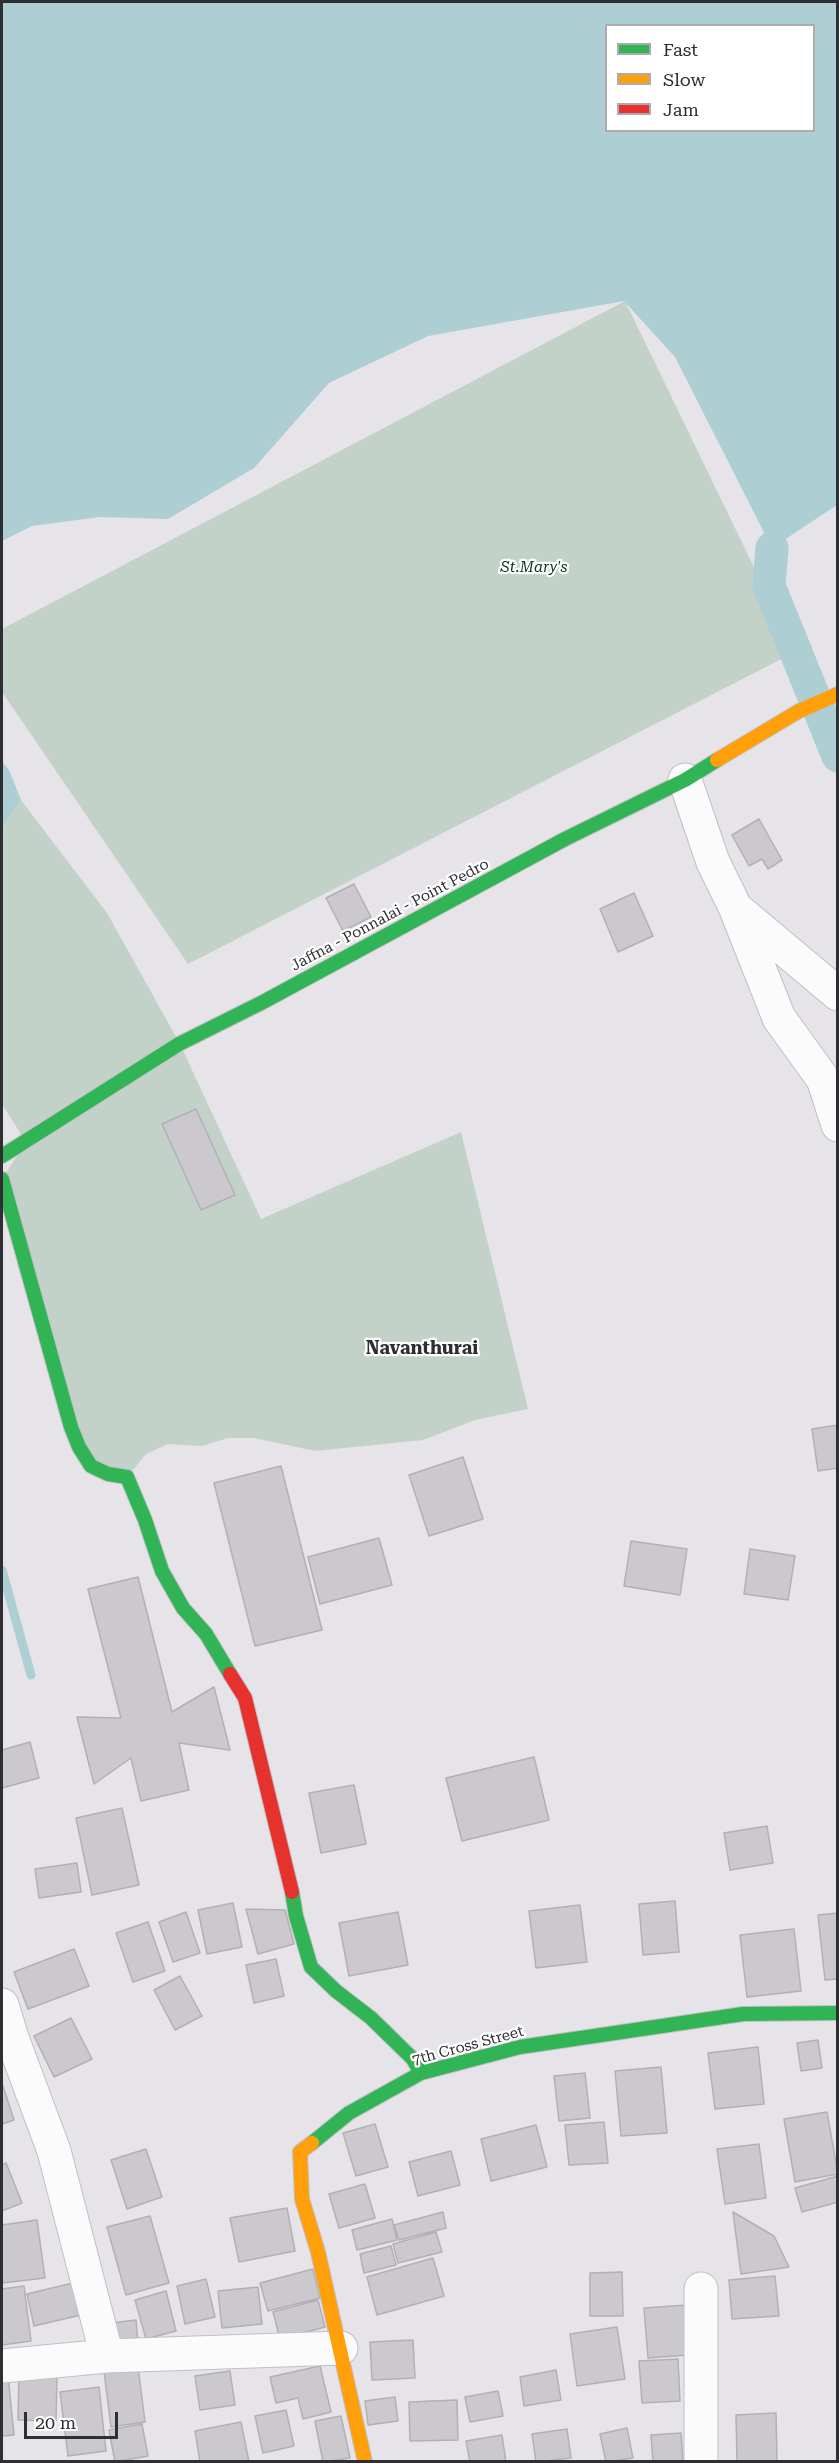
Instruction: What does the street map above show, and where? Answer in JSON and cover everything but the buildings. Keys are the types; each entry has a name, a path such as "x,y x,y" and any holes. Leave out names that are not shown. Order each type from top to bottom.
{"street":[{"name":"Jaffna - Ponnalai - Point Pedro","path":"2,1156 180,1044 565,839 685,780 799,711 836,694"},
{"path":"685,780 713,862 735,907 779,1018 823,1079 837,1125"},
{"path":"735,907 837,994"},
{"path":"2,1179 71,1427 79,1447 91,1466 108,1474 127,1477 146,1520 162,1571 183,1608 206,1634 234,1676 245,1698 287,1865 296,1916 311,1967 379,2026 413,2059 421,2073"},
{"path":"2,2005 7,2040 54,2151 107,2356"},
{"name":"7th Cross Street","path":"365,2462 318,2252 302,2199 300,2152 349,2113 421,2073 520,2047 731,2015 837,2013"},
{"path":"701,2289 701,2462"},
{"path":"2,2366 107,2356 340,2348"}],"green space":[{"name":"St.Mary's","path":"625,301 795,652 188,964 2,692 2,629"},
{"path":"21,800 107,913 180,1044 261,1219 461,1132 528,1409 475,1420 423,1440 315,1451 254,1438 228,1438 202,1446 168,1444 146,1454 127,1477 91,1466 2,1179 26,1142 2,1104 2,828"}],"water":[{"path":"2,2 837,2 837,505 772,548 675,357 624,301 428,336 329,383 254,468 168,519 100,517 32,526 2,541"},
{"path":"2,761 9,770 21,800 2,828"}],"waterway":[{"path":"772,548 769,586 838,756"},
{"path":"2,1570 31,1675"}],"traffic: fast":[{"path":"2,1156 179,1044 263,1002 565,839 685,780 717,760"},
{"path":"2,1179 71,1427 79,1447 91,1466 108,1474 127,1477 145,1520 162,1571 183,1608 206,1634 230,1674"},
{"path":"292,1892 296,1916 311,1967 336,1991 371,2018 413,2059 421,2073"},
{"path":"312,2143 349,2113 421,2073 520,2047 743,2014 838,2013"}],"traffic: slow":[{"path":"717,760 799,711 838,694"},
{"path":"312,2143 300,2152 302,2199 318,2252 365,2462"}],"traffic: jam":[{"path":"230,1674 245,1698 292,1892"}],"district":[{"name":"Navanthurai","path":"422,1349"}]}
